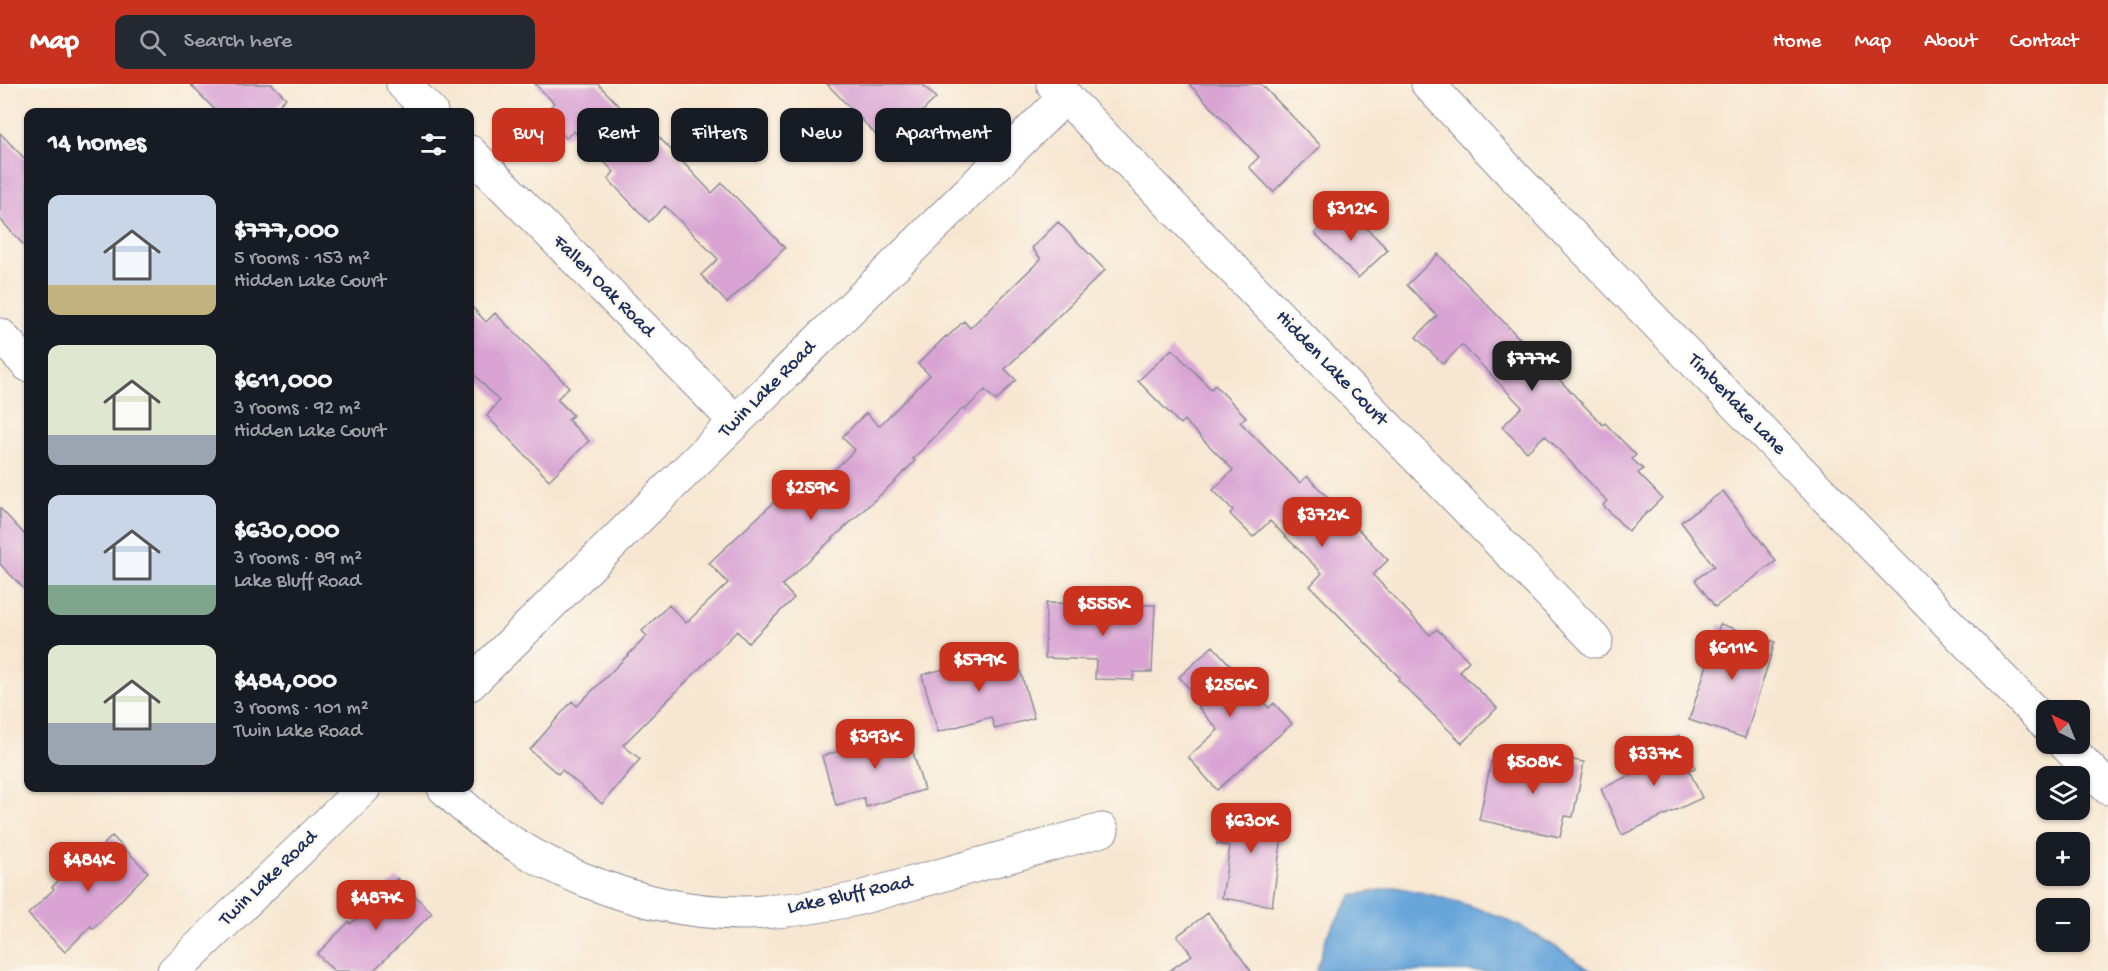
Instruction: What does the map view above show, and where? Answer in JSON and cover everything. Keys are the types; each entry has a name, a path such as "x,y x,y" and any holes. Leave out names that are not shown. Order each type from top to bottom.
{"street":[{"path":"403,84 426,108"},
{"name":"Timberlake Lane","path":"1428,84 1522,184 2036,714"},
{"name":"Twin Lake Road","path":"474,680 735,422 1059,90"},
{"name":"Hidden Lake Court","path":"1059,90 1596,641"},
{"name":"Fallen Oak Road","path":"474,156 735,422"},
{"path":"0,335 24,360"},
{"path":"2075,754 2108,788"},
{"name":"Twin Lake Road","path":"174,971 359,792"},
{"name":"Lake Bluff Road","path":"448,792 464,808 501,835 541,859 583,879 626,895 663,904 740,913 789,910 856,899 1102,830"}],"water":[{"path":"1395,887 1449,899 1501,917 1541,938 1592,971 1316,971 1327,935 1352,896"}],"building":[{"path":"190,84 272,84 286,98 276,108 213,108"},
{"path":"535,84 598,84 621,108 577,108 577,134 574,131 566,138 565,108 549,108 554,103"},
{"path":"827,84 922,84 936,98 926,108 875,108 875,134 863,121 863,108 850,108"},
{"path":"1189,84 1261,84 1321,146 1273,192 1249,167 1259,157"},
{"path":"0,133 24,158 24,246 0,219"},
{"path":"659,137 671,150 671,162 683,162 712,193 722,183 785,248 727,303 701,275 718,259 665,206 649,222 608,179 614,172 604,162 659,162"},
{"path":"1344,205 1388,250 1358,278 1315,233"},
{"path":"1058,222 1105,270 1005,369 1016,380 996,401 985,390 965,410 963,408 891,485 782,585 794,598 748,643 737,631 623,745 640,759 602,804 562,770 558,774 530,750 572,701 577,706 647,636 642,631 669,605 686,623 728,583 709,563 788,489 800,502 855,450 842,437 866,413 879,426 930,375 918,364 964,321 970,328 1041,259 1032,248"},
{"path":"1438,254 1603,425 1605,423 1636,455 1632,459 1643,469 1638,473 1662,498 1628,531 1603,505 1607,501 1545,435 1527,452 1502,427 1522,407 1462,345 1443,364 1416,337 1437,316 1407,285"},
{"path":"474,309 486,322 495,313 569,387 557,399 573,415 568,420 589,441 549,480 487,416 499,401 474,374"},
{"path":"1172,349 1211,389 1215,385 1246,417 1240,422 1300,483 1307,476 1388,560 1373,575 1430,635 1437,629 1469,661 1459,671 1497,708 1462,743 1398,680 1400,678 1310,586 1322,573 1270,521 1253,537 1230,514 1233,510 1213,490 1233,470 1184,420 1180,424 1138,381"},
{"path":"1723,491 1776,561 1715,607 1695,580 1714,566 1681,522"},
{"path":"0,508 24,534 24,589 0,564"},
{"path":"1046,603 1155,605 1152,672 1134,672 1133,680 1095,679 1096,660 1045,658"},
{"path":"1720,624 1775,642 1745,738 1689,720"},
{"path":"1213,646 1269,708 1274,703 1292,724 1217,790 1188,757 1218,730 1198,707 1203,704 1179,677"},
{"path":"1014,649 1034,718 995,729 991,717 938,732 922,675"},
{"path":"906,728 924,790 866,807 864,798 836,805 822,756 871,742 870,738"},
{"path":"1679,735 1695,768 1689,770 1702,798 1622,835 1601,789 1647,767 1641,753"},
{"path":"1538,753 1584,762 1573,817 1565,816 1560,837 1479,820 1491,762 1534,771"},
{"path":"1222,807 1285,816 1272,906 1222,898 1230,846 1217,844"},
{"path":"112,836 148,872 93,929 91,926 65,952 28,914 84,855 88,860"},
{"path":"397,878 432,913 373,971 334,971 317,954"},
{"path":"1208,913 1251,971 1169,971 1192,955 1177,936"}]}
